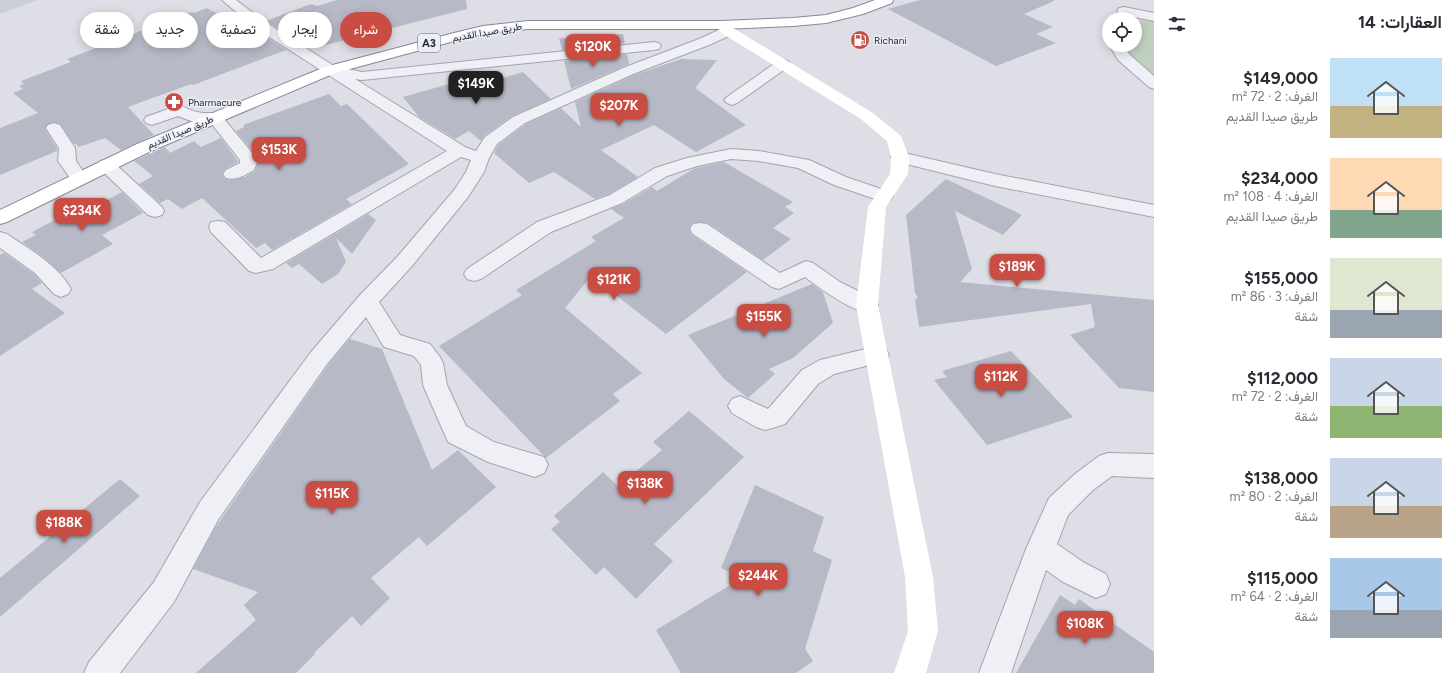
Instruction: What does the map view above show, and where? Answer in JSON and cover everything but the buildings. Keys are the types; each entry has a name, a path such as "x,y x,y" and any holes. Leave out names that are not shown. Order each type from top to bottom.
{"main road":[{"name":"طريق صيدا القديم","path":"4,213 106,165 212,118 330,70 454,37 504,27 558,24 725,28 826,19 858,12 887,0"},
{"path":"725,28 834,95 884,129 895,140 900,158 900,174 877,207 868,305 902,494 919,577 923,631 910,673"}],"street":[{"path":"100,673 164,592 209,511 319,358 462,193 475,172 469,155 330,70 260,24 228,0"},
{"path":"1123,12 1137,0"},
{"path":"1142,16 1154,17"},
{"path":"218,227 256,266 266,264 469,155 519,120 725,28"},
{"path":"330,70 362,76 654,46"},
{"path":"1120,52 1123,57 1154,84"},
{"path":"732,100 783,64"},
{"path":"152,120 179,110 191,116 212,118 249,160 248,166 232,174"},
{"path":"54,128 66,148 67,161 79,178"},
{"path":"474,274 544,227 616,199 661,172 693,162 731,154 759,156 803,164 840,181 884,196"},
{"path":"900,158 995,180 1154,211"},
{"path":"106,165 155,211"},
{"path":"700,229 779,282 806,268 833,287 868,305"},
{"path":"0,238 42,268 61,289"},
{"path":"367,301 392,341 422,350 432,363 435,385 457,434 488,451 535,465"},
{"path":"740,406 765,420 776,417 810,377 828,366 878,355"},
{"path":"995,673 1040,549 1058,507 1084,482 1108,464 1154,466"},
{"path":"1040,549 1072,572 1096,584"}],"shaded area":[{"path":"0,0 37,0 0,14"}],"green space":[{"path":"1154,20 1154,77 1125,52 1142,52 1142,21"}],"place":[{"name":"Richani","path":"860,40"},
{"name":"Pharmacure","path":"174,102"}]}
